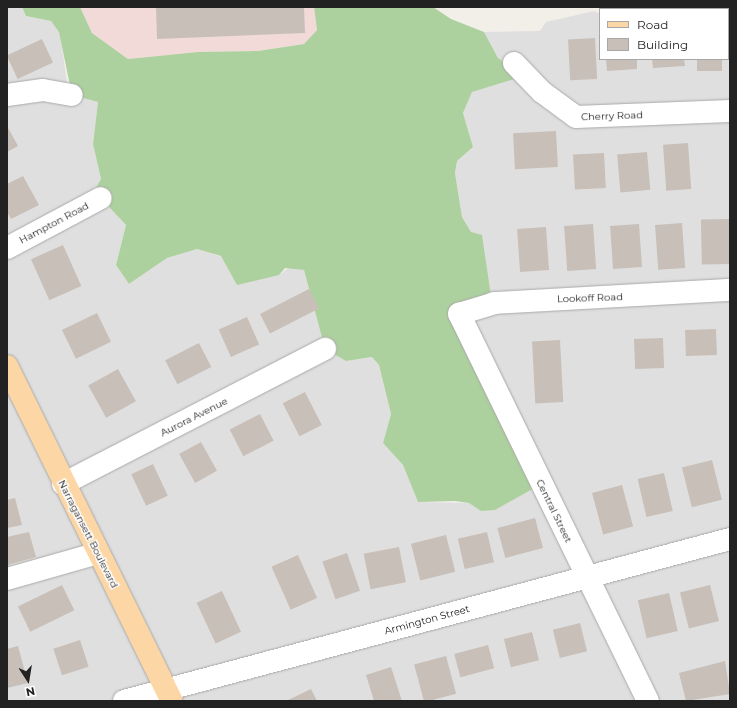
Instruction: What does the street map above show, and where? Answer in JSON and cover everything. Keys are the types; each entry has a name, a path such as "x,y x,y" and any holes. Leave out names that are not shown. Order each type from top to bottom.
{"main road":[{"name":"Narragansett Boulevard","path":"7,366 63,484 169,695"}],"street":[{"name":"Cherry Road","path":"514,64 542,92 576,117 730,110"},
{"path":"7,95 43,90 72,96"},
{"name":"Hampton Road","path":"7,248 101,198"},
{"name":"Lookoff Road","path":"462,320 459,314 494,302 730,290"},
{"name":"Central Street","path":"462,320 648,701"},
{"name":"Aurora Avenue","path":"63,484 325,349"},
{"name":"Armington Street","path":"124,701 169,695 730,539"},
{"path":"7,579 98,553"}],"shaded area":[{"path":"7,7 22,7 26,16 51,21 60,32 68,91 72,95 98,102 93,144 101,179 94,191 126,225 116,265 129,284 167,258 197,249 279,275 291,266 304,270 325,349 346,361 373,357 379,365 391,414 383,443 403,465 418,502 469,503 481,511 459,314 471,232 462,217 455,173 457,161 473,147 463,113 472,92 498,58 484,32 540,31 546,22 594,11 599,14 599,60 729,60 730,13 730,701 7,701"},
{"path":"80,7 314,7 317,30 304,44 258,51 198,52 128,59 92,33"}],"green space":[{"path":"22,7 80,7 92,33 128,59 198,52 258,51 304,44 317,30 314,7 433,7 451,19 484,32 498,58 524,76 472,92 463,113 473,147 457,161 455,173 462,217 471,232 482,235 492,303 459,314 536,487 495,510 481,511 469,503 455,501 418,502 403,465 383,443 391,414 379,365 372,357 346,361 325,349 304,270 285,268 279,275 237,285 221,256 197,249 167,258 129,284 116,265 126,225 94,191 101,179 93,144 98,102 72,95 59,32 51,21 26,16"}],"building":[{"path":"156,7 304,7 305,33 157,39"},
{"path":"595,38 597,79 570,80 568,39"},
{"path":"42,39 53,63 18,79 7,55"},
{"path":"606,60 637,60 637,69 607,71"},
{"path":"652,60 684,60 685,66 653,68"},
{"path":"697,60 722,60 722,71 697,71"},
{"path":"7,126 18,146 7,152"},
{"path":"556,131 558,167 515,169 513,133"},
{"path":"688,143 691,189 666,191 663,145"},
{"path":"647,152 650,190 620,192 617,155"},
{"path":"604,153 606,188 575,190 573,155"},
{"path":"23,176 39,205 11,219 7,212 7,184"},
{"path":"701,219 729,219 730,264 702,264"},
{"path":"682,223 685,268 658,270 655,225"},
{"path":"593,224 596,269 567,271 564,226"},
{"path":"639,224 642,267 613,269 610,226"},
{"path":"546,227 549,270 520,272 517,229"},
{"path":"63,245 81,286 49,300 31,259"},
{"path":"309,289 319,309 270,334 260,314"},
{"path":"97,313 111,342 76,359 62,330"},
{"path":"247,317 259,344 231,357 219,330"},
{"path":"716,329 717,355 686,356 685,330"},
{"path":"663,338 664,368 635,369 634,339"},
{"path":"560,340 563,402 535,403 532,341"},
{"path":"199,343 211,367 177,384 165,360"},
{"path":"118,369 136,401 106,418 88,385"},
{"path":"305,392 322,425 300,436 283,403"},
{"path":"260,414 274,441 243,456 230,429"},
{"path":"201,442 217,471 195,483 179,454"},
{"path":"712,460 722,500 692,507 682,467"},
{"path":"153,464 168,496 146,506 131,474"},
{"path":"664,473 673,511 646,517 638,479"},
{"path":"622,485 633,527 603,535 592,493"},
{"path":"15,498 22,525 7,528 7,500"},
{"path":"535,518 543,548 505,558 497,528"},
{"path":"29,532 36,557 7,565 7,537"},
{"path":"487,532 494,562 465,569 458,539"},
{"path":"446,535 455,572 420,581 411,544"},
{"path":"399,547 406,582 371,589 364,554"},
{"path":"347,553 360,591 335,599 322,561"},
{"path":"298,555 317,598 291,610 272,567"},
{"path":"62,585 74,610 30,632 18,606"},
{"path":"710,585 719,621 689,628 680,592"},
{"path":"222,591 241,632 216,644 197,603"},
{"path":"669,593 678,631 647,638 638,600"},
{"path":"580,623 587,651 560,658 553,630"},
{"path":"532,632 539,660 511,667 504,639"},
{"path":"80,640 89,667 62,675 53,649"},
{"path":"488,645 494,668 460,677 454,654"},
{"path":"18,646 28,683 7,688 7,649"},
{"path":"446,656 456,694 424,701 414,665"},
{"path":"725,661 730,694 686,701 679,673"},
{"path":"391,667 402,701 374,701 366,675"},
{"path":"311,689 317,701 286,701"}]}
